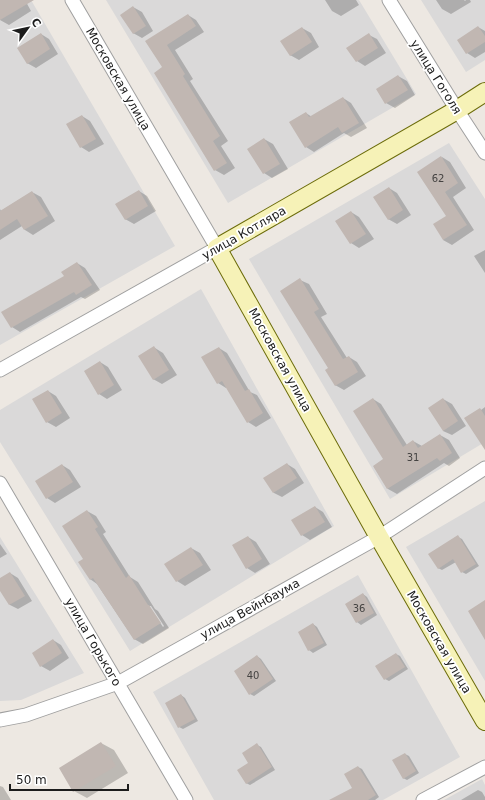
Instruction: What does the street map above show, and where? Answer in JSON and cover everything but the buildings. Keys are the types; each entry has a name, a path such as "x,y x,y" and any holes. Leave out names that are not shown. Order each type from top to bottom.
{"street":[{"name":"Московская улица","path":"72,0 217,248 379,537 485,721"},
{"name":"улица Гоголя","path":"389,0 485,153"},
{"name":"улица Котляра","path":"0,370 217,248 457,110 485,92"},
{"name":"улица Вейнбаума","path":"0,720 26,715 118,683 379,537 485,468"},
{"name":"улица Горького","path":"0,483 186,800"},
{"path":"423,800 485,767"}],"shaded area":[{"path":"0,0 31,0 175,246 0,345"},
{"path":"106,0 359,0 416,94 228,203"},
{"path":"421,0 485,0 485,60 466,72"},
{"path":"449,143 485,199 485,442 390,499 249,259"},
{"path":"201,289 334,526 130,651 0,442 0,410"},
{"path":"485,501 485,681 406,547"},
{"path":"0,537 84,673 21,700 0,701"},
{"path":"358,575 460,757 383,800 214,800 153,692"},
{"path":"482,779 485,785 485,800 444,800"}]}
